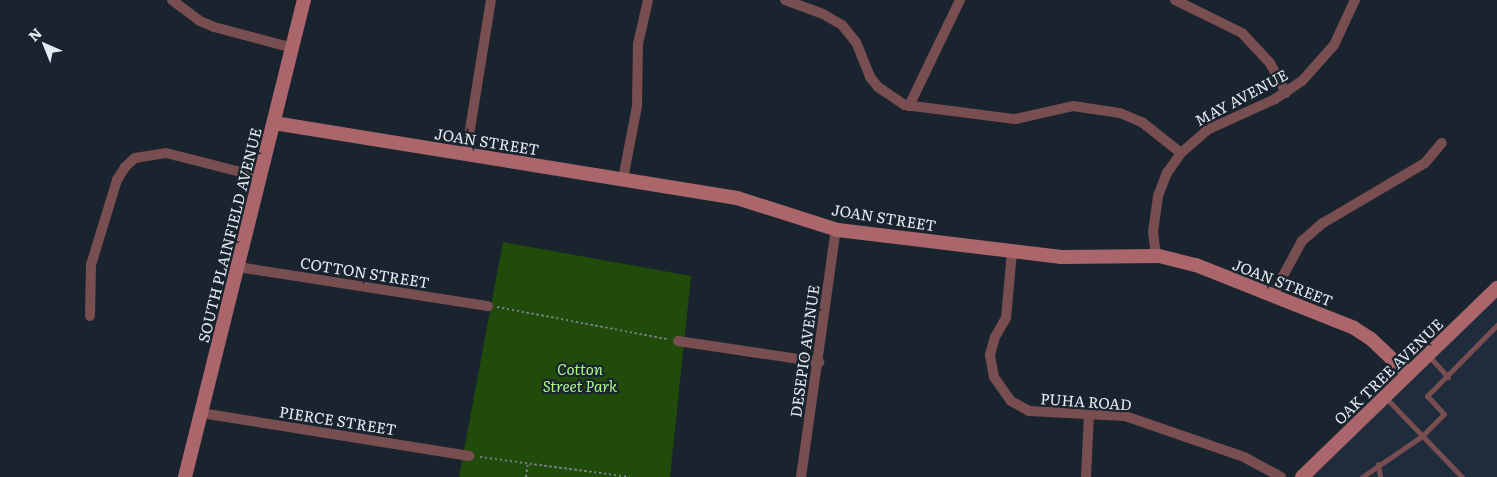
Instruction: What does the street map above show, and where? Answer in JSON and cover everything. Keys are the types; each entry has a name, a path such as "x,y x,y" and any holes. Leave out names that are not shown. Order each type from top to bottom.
{"street":[{"path":"172,0 200,21 293,48"},
{"name":"SOUTH PLAINFIELD AVENUE","path":"185,477 304,0"},
{"path":"466,154 491,0"},
{"path":"623,179 637,106 638,44 648,0"},
{"path":"909,106 960,0"},
{"path":"1175,0 1242,33 1270,63 1286,93"},
{"name":"MAY AVENUE","path":"1156,256 1153,220 1158,196 1167,174 1181,153 1207,130 1286,93 1325,58 1345,26 1355,0"},
{"path":"789,1 823,14 842,25 856,42 870,77 878,87 894,100 909,106 1015,119 1073,106 1103,110 1133,118 1181,153"},
{"name":"JOAN STREET","path":"274,123 737,198 836,229 1061,257 1156,256 1196,265 1354,328 1371,339 1408,374"},
{"path":"1272,296 1302,241 1323,223 1425,163 1442,143"},
{"path":"90,316 91,265 117,180 125,167 144,154 157,152 260,177"},
{"name":"DESEPIO AVENUE","path":"801,477 819,362 836,229"},
{"name":"PUHA ROAD","path":"1012,251 1006,318 995,338 990,355 994,377 1011,402 1029,411 1125,416 1244,457 1281,477"},
{"name":"COTTON STREET","path":"238,267 488,306"},
{"name":"OAK TREE AVENUE","path":"1302,477 1497,288"},
{"path":"678,341 819,362"},
{"name":"PIERCE STREET","path":"201,413 470,456"},
{"path":"1086,477 1089,413"}],"lane":[{"path":"1362,477 1378,464 1422,436 1444,414 1427,396 1497,325"},
{"path":"1427,355 1448,376"},
{"path":"1384,397 1462,477"},
{"path":"1378,464 1380,477"}],"path":[{"path":"488,306 678,341"},
{"path":"470,456 630,477"},
{"path":"526,477 528,464"}],"shaded area":[{"path":"1497,298 1497,477 1310,477"}],"green space":[{"name":"Cotton Street Park","path":"503,242 691,276 670,477 459,477"}]}
